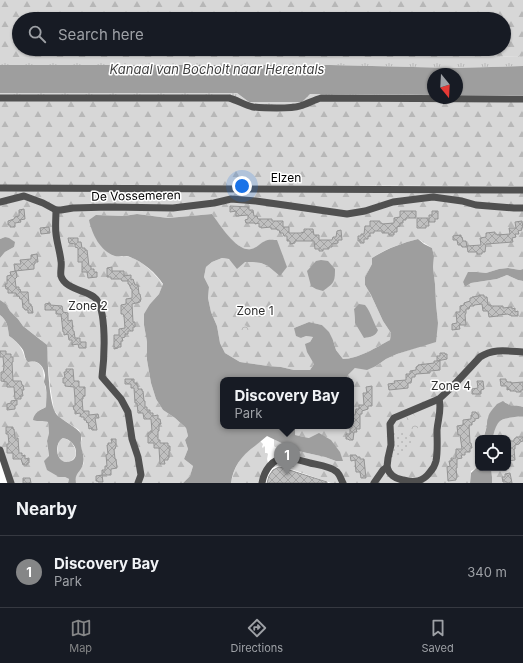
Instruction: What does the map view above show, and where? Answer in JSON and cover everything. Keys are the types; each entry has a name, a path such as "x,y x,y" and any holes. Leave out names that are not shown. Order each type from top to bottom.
{"street":[{"path":"0,98 229,98 254,107 293,108 321,98 523,99"},
{"name":"Elzen","path":"0,188 523,190"},
{"name":"De Vossemeren","path":"0,202 24,196 43,203 56,210 109,207 173,208 214,203 231,199 256,201 347,214 365,211 393,202 434,197 462,201 476,205 523,208"},
{"path":"56,210 56,234 62,262 61,276 66,284 94,297 99,302 105,346 102,377 121,399 128,412 132,439 138,457 141,475 138,483"},
{"path":"439,399 441,405 436,461 433,469 427,477 418,481 404,481 398,479 388,471 387,467 391,445 390,424 392,420 400,415 439,399 485,353 499,350 523,352"},
{"path":"0,450 11,483"},
{"path":"262,483 264,473 272,463 286,458 327,467 337,471 343,483"},
{"path":"374,483 383,470 387,467"}],"green space":[{"path":"0,0 523,0 523,56 329,58 0,57"},
{"path":"523,56 523,66 454,68 330,65 0,65 0,57 329,58"},
{"path":"0,93 237,93 249,102 310,94 427,95 427,97 293,106 0,96"},
{"path":"0,99 228,100 289,109 318,100 427,101 427,104 463,104 463,101 523,101 523,186 0,185"},
{"path":"0,190 523,192 523,269 508,268 486,273 477,272 466,278 463,282 465,287 471,283 497,279 507,275 523,281 523,407 511,406 505,402 495,407 491,412 484,435 475,435 475,468 471,471 470,483 346,483 340,475 286,456 282,450 283,447 274,446 274,439 298,451 336,461 309,438 294,435 295,429 354,429 354,377 348,377 348,375 355,368 376,366 397,354 421,346 438,323 433,267 434,256 432,248 418,239 406,242 372,258 372,264 365,277 365,285 383,321 391,333 390,340 361,355 343,359 336,350 333,340 322,325 309,322 294,328 301,338 306,336 313,337 310,342 314,364 310,370 294,370 240,362 225,353 220,343 217,326 211,312 208,298 209,287 204,277 206,267 212,262 222,258 261,263 268,266 265,241 257,247 251,249 246,249 240,246 229,237 212,214 168,218 137,214 124,216 96,215 116,256 133,258 143,264 153,272 163,285 159,294 150,304 144,325 147,342 147,360 151,383 156,399 163,410 186,428 188,436 185,440 188,449 184,459 193,466 190,476 183,483 76,483 76,474 84,462 80,445 82,438 79,430 59,417 54,410 47,352 41,340 23,326 6,304 0,300 0,258 5,252 14,247 5,237 0,239","holes":["354,309 371,316 373,323 378,330 355,320"]},
{"path":"0,315 7,324 9,336 20,346 25,359 35,361 42,368 46,388 46,407 40,410 36,421 44,420 48,422 49,433 47,442 49,457 65,477 69,479 68,483 11,483 0,450"},
{"path":"241,325 245,325 249,331 245,337 241,337 237,333 237,329"},
{"path":"412,412 417,420 418,428 406,432 404,422 407,419 406,415"},
{"path":"523,416 523,483 492,483 491,471 511,471 511,435 493,435 498,422 512,417"},
{"path":"401,430 412,438 412,441 406,451 396,457 393,457 392,453 395,445 393,435 395,432"},
{"path":"63,438 71,442 76,451 74,459 67,462 60,459 58,454 59,441"},
{"path":"260,441 263,444 262,447 265,447 265,453 268,454 268,463 260,483 231,483 234,471 240,460"},
{"path":"286,459 335,471 341,483 331,483 282,466 272,468 271,465"}],"water":[{"name":"Kanaal van Bocholt naar Herentals","path":"0,65 330,65 454,68 427,68 427,95 310,94 302,102 249,102 237,93 0,93"},
{"path":"523,66 523,95 463,95 463,68 454,68"},
{"path":"137,214 168,218 212,214 229,237 246,249 257,247 266,240 277,240 287,267 280,276 268,266 261,263 245,262 237,269 229,259 222,258 212,262 206,267 204,277 209,287 208,298 211,312 217,326 220,343 225,353 240,362 294,370 310,370 314,364 307,352 305,344 310,342 313,337 306,336 301,338 296,336 294,328 309,322 322,325 329,332 336,350 343,359 361,355 390,340 391,333 383,321 365,285 365,277 372,264 372,258 406,242 418,239 432,248 434,256 433,267 438,323 436,342 397,354 367,370 355,368 348,377 220,377 220,429 295,429 295,435 309,438 319,433 331,440 340,452 343,461 336,461 298,451 267,436 238,462 231,483 183,483 190,476 193,466 184,459 188,449 185,440 188,436 186,428 163,410 156,399 151,383 147,360 144,314 159,294 163,284 153,272 135,259 128,256 115,256 105,250 92,231 89,220 96,215 124,216"},
{"path":"5,237 15,242 14,247 5,252 0,258 0,239"},
{"path":"316,261 328,261 335,269 335,277 333,282 323,291 311,286 307,271"},
{"path":"508,268 523,269 523,281 507,275 497,279 471,283 465,287 463,282 468,272 486,273"},
{"path":"0,300 6,304 23,326 47,345 50,392 54,409 57,415 77,429 81,434 84,461 76,477 76,483 68,483 69,479 59,477 47,470 44,461 49,456 47,441 49,433 48,422 33,420 36,414 46,407 46,387 44,382 45,375 40,364 31,361 28,362 25,358 22,348 9,336 7,324 0,315","holes":["63,438 72,443 76,451 76,456 74,459 66,462 59,458 57,449 60,441"]},
{"path":"359,304 365,305 378,330 376,334 372,336 364,338 355,323 354,309"},
{"path":"503,401 511,405 523,407 523,416 506,418 499,422 494,435 484,435 489,414 497,404"},
{"path":"475,469 475,471 491,471 492,483 470,483 471,473"}],"building":[{"path":"230,206 249,207 249,210 253,210 254,216 257,216 258,219 283,221 283,227 289,227 289,233 301,233 304,232 304,229 313,229 314,235 319,235 319,240 332,240 333,237 336,237 337,231 341,230 342,240 338,240 338,243 332,244 332,247 329,247 329,249 323,249 323,251 315,249 314,241 295,241 295,243 290,244 290,241 287,241 287,236 280,233 279,230 271,229 271,227 261,228 259,227 259,223 246,223 245,220 248,219 248,215 236,216 236,211 230,212"},
{"path":"24,209 25,219 20,220 21,222 15,223 15,227 10,227 10,225 8,225 8,221 19,216 19,210"},
{"path":"400,211 416,211 416,218 406,218 406,220 403,220 403,223 400,223 400,226 397,227 397,232 394,232 394,235 382,233 382,231 374,231 374,233 370,233 368,239 364,239 364,243 360,243 360,241 358,241 358,236 364,234 365,226 370,226 370,221 380,221 382,224 394,223 394,218 400,217"},
{"path":"432,211 438,211 438,219 435,219 435,222 429,222 429,215 432,215"},
{"path":"417,218 428,218 429,226 426,226 426,228 417,228"},
{"path":"522,221 523,228 521,228 522,230 518,231 519,234 515,234 516,237 512,238 513,242 486,244 485,252 482,252 482,254 477,254 477,252 468,252 467,246 481,245 480,238 486,237 486,233 495,232 497,235 510,234 509,228 516,228 515,222"},
{"path":"49,227 50,233 41,234 40,228"},
{"path":"461,235 463,241 466,241 467,247 458,245 457,240 453,240 453,236"},
{"path":"68,238 78,238 78,242 81,242 82,248 87,250 89,266 91,266 91,269 94,269 94,272 97,272 97,277 88,278 87,272 82,272 82,262 78,262 78,248 75,247 75,244 69,243"},
{"path":"37,254 38,262 35,262 34,269 15,271 14,264 21,264 20,260 31,259 31,255"},
{"path":"112,267 112,271 124,271 124,276 131,275 131,280 133,279 135,285 138,285 141,299 140,302 132,304 133,322 135,322 133,331 128,331 128,334 125,334 125,337 122,338 123,341 121,341 121,347 114,349 114,335 119,335 119,329 125,328 124,316 121,314 121,305 126,304 126,299 132,298 132,289 128,284 128,281 111,279 111,277 107,277 107,268"},
{"path":"16,271 16,287 19,287 21,292 28,292 29,304 32,306 33,313 28,313 28,310 23,308 22,299 17,296 16,293 8,293 8,289 6,289 5,284 7,284 7,276 11,275 10,272"},
{"path":"484,295 484,297 487,297 488,305 503,306 503,308 512,307 512,309 515,308 515,312 518,311 518,316 511,316 508,314 489,317 488,311 483,311 482,304 474,305 470,306 469,309 466,309 466,325 459,325 460,329 452,330 452,324 457,323 456,312 460,312 460,306 470,301 470,298"},
{"path":"50,303 50,305 62,306 63,312 68,313 68,321 72,320 75,338 80,338 80,342 86,342 86,348 79,348 78,344 72,345 72,340 69,340 68,334 64,335 61,314 56,314 56,310 45,310 45,304"},
{"path":"0,351 6,351 6,354 11,354 11,357 13,357 13,381 21,381 24,390 22,390 23,396 21,396 21,399 15,399 14,387 7,387 7,382 1,381 1,372 3,372 4,367 3,357 0,357"},
{"path":"440,353 447,354 447,359 437,361 437,356 440,356"},
{"path":"434,361 440,361 440,370 430,371 430,373 416,374 415,377 412,377 411,383 408,383 408,388 389,390 388,384 395,383 394,381 406,380 406,374 410,374 410,371 416,370 418,365 434,363"},
{"path":"66,369 73,369 74,381 79,381 79,387 85,387 85,396 83,396 82,399 83,411 89,411 89,415 98,414 99,418 95,418 97,430 92,430 91,428 89,429 88,422 87,423 86,420 84,420 84,417 81,417 80,413 75,414 73,406 75,406 74,387 65,386 65,383 63,383 63,378 65,378 64,372 66,372"},
{"path":"125,379 134,379 134,383 137,383 138,389 142,389 143,391 145,407 147,407 147,410 150,410 150,413 153,413 153,416 158,415 158,419 160,419 161,424 159,424 158,440 160,440 160,443 168,443 168,446 170,446 169,458 168,460 164,460 165,464 160,464 159,448 154,448 154,443 148,443 148,433 152,431 151,419 144,419 143,413 138,413 137,403 135,403 134,388 131,388 131,384 125,384"},
{"path":"500,379 506,379 507,382 511,383 523,382 523,390 521,390 521,392 516,392 510,391 510,389 507,390 507,386 501,386"},
{"path":"477,381 483,381 484,389 481,390 481,394 472,394 472,389 478,388"},
{"path":"372,386 372,406 368,406 368,409 362,411 362,414 360,414 360,429 356,429 357,432 354,432 353,440 346,439 346,434 350,434 350,429 354,429 354,415 356,409 359,409 359,405 364,405 363,393 367,393 366,387"},
{"path":"17,400 15,409 7,410 7,404 11,403 11,401"},
{"path":"472,412 476,412 479,418 472,422 472,425 469,425 470,443 472,448 470,448 470,452 465,452 465,455 461,455 462,458 457,459 456,480 448,481 447,467 450,466 449,461 451,461 451,458 456,458 456,449 462,449 457,426 463,425 463,420 471,419"},
{"path":"6,427 13,427 15,438 18,438 19,453 22,453 22,456 25,455 25,459 29,458 29,463 27,463 27,465 23,465 21,459 13,459 13,453 7,453 7,444 9,444 8,434 6,434"},
{"path":"523,437 523,441 515,445 515,460 511,461 511,441 514,441 516,438"},
{"path":"111,439 116,439 116,446 114,449 117,468 111,469 111,475 102,475 102,470 105,470 105,466 107,466 107,445 108,443 112,443"},
{"path":"350,455 356,455 357,457 360,457 360,459 364,459 366,478 361,478 360,472 356,472 355,460 351,461"},
{"path":"279,467 327,483 267,483 273,470"},
{"path":"510,473 512,483 503,482 502,477 505,477 505,474"},
{"path":"102,475 103,482 96,481 96,476"},
{"path":"23,478 30,478 31,483 23,483"}],"place":[{"name":"Discovery Bay","path":"287,475"}],"park label":[{"name":"Zone 2","path":"88,306"},
{"name":"Zone 1","path":"255,311"},
{"name":"Zone 4","path":"451,386"}]}
